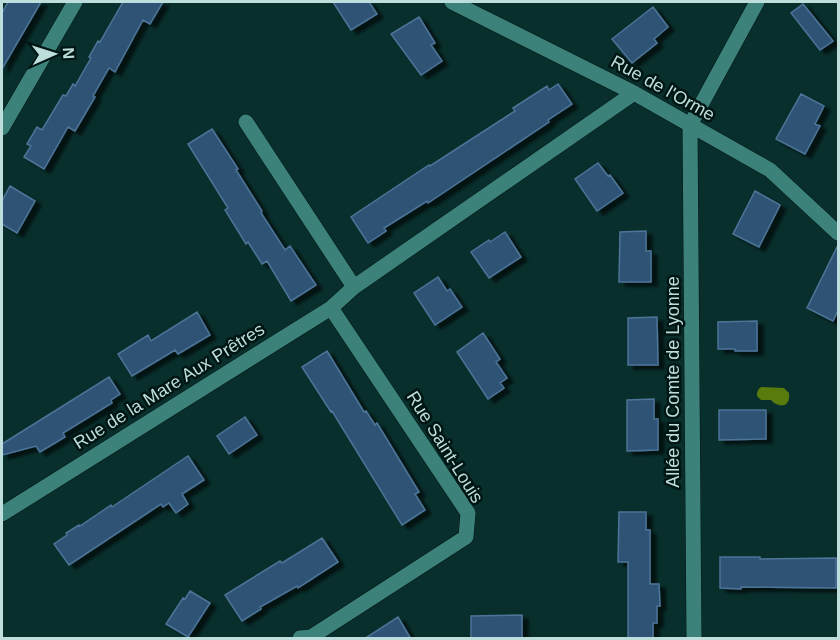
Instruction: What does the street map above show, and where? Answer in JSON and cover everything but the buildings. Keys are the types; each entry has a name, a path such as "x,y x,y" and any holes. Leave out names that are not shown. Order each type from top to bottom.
{"street":[{"path":"2,128 75,2"},
{"name":"Rue de l'Orme","path":"452,2 634,93 770,170 838,232"},
{"path":"690,125 757,2"},
{"name":"Rue de la Mare Aux Prêtres","path":"2,514 331,308 354,287 634,93"},
{"path":"246,122 354,287"},
{"name":"Allée du Comte de Lyonne","path":"690,125 694,639"},
{"name":"Rue Saint-Louis","path":"300,639 311,637 466,537 468,513 331,308"}],"shaded area":[{"path":"762,387 784,388 789,393 788,401 784,405 777,405 771,400 761,400 757,395"}]}
